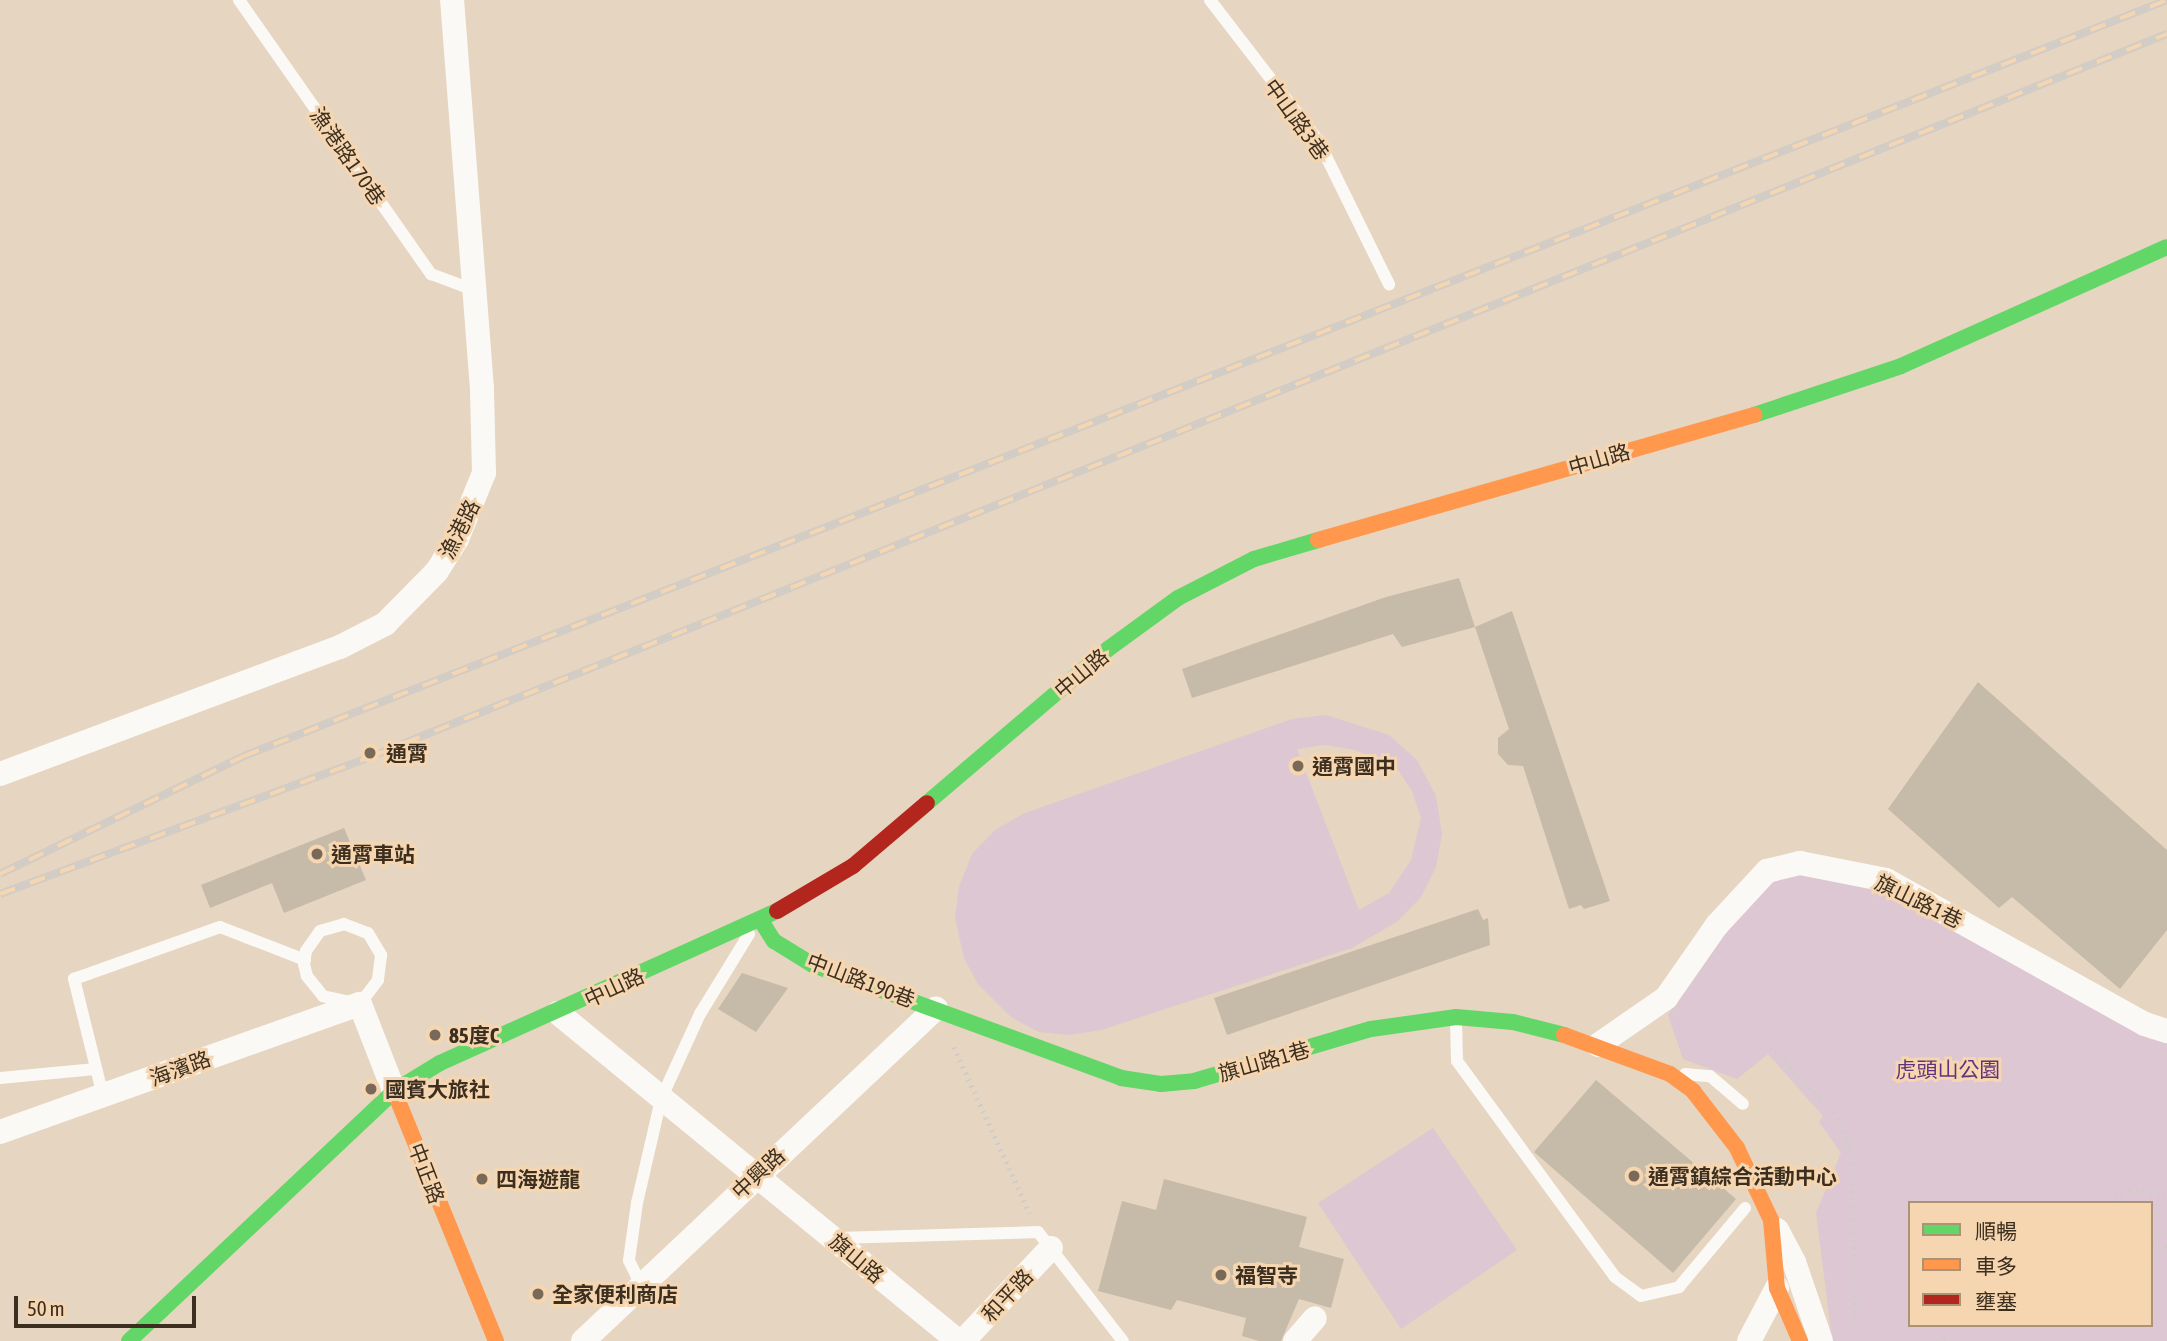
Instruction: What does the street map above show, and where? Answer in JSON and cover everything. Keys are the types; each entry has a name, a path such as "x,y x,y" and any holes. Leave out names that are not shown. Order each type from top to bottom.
{"street":[{"name":"漁港路","path":"0,774 340,647 385,624 437,571 457,539 484,473 474,290 452,0"},
{"name":"中山路","path":"129,1341 394,1091 440,1063 558,1013 760,919 853,866 1108,649 1178,597 1254,559 1781,407 1877,374 2167,247"},
{"name":"旗山路1巷","path":"1598,1045 1666,998 1717,925 1767,871 1800,863 1886,880 2145,1024 2167,1031"},
{"name":"中山路190巷","path":"760,919 774,941 813,965 936,1008"},
{"name":"中正路","path":"360,1004 495,1341"},
{"name":"海濱路","path":"0,1132 360,1004"},
{"name":"旗山路1巷","path":"936,1008 1080,1065 1161,1084 1194,1081 1402,1022 1456,1017 1513,1022 1598,1045 1671,1073 1700,1100 1737,1148 1771,1220 1777,1288 1800,1341"},
{"name":"中興路","path":"583,1341 640,1283 936,1008"},
{"name":"旗山路","path":"558,1013 961,1341"},
{"path":"1771,1220 1794,1262 1821,1341"},
{"name":"和平路","path":"961,1341 1044,1240"},
{"path":"1749,1341 1777,1288"},
{"path":"1295,1341 1315,1318"}],"lane":[{"name":"漁港路170巷","path":"239,0 431,274 474,290"},
{"name":"中山路3巷","path":"1210,0 1318,141 1390,284"},
{"path":"640,1283 629,1260 637,1203 661,1099 725,969 760,919"},
{"path":"332,925 357,926 368,933 381,955 382,968 360,1004 323,996 307,976 305,960 311,940 332,925"},
{"path":"103,1096 74,979 220,927 305,960"},
{"path":"1456,1017 1457,1060 1615,1277 1642,1296 1679,1287 1745,1208"},
{"path":"0,1078 96,1069"},
{"path":"1671,1073 1710,1076 1743,1104"},
{"path":"833,1238 1044,1240 1123,1341"}],"path":[{"path":"953,1045 1044,1240"},
{"path":"1770,1047 1835,1112 1851,1149 1856,1320 1844,1341"},
{"path":"2113,1201 2129,1189 2167,1196"},
{"path":"1937,1341 1948,1338"}],"green space":[{"path":"1326,715 1389,735 1417,760 1436,796 1442,834 1436,867 1421,897 1398,921 1352,948 1101,1030 1069,1035 1039,1032 1011,1017 978,984 964,958 955,918 959,887 972,854 995,830 1025,813 1292,719","holes":["1324,745 1355,750 1396,767 1412,791 1421,818 1411,860 1389,893 1359,910 1297,749"]},
{"name":"虎頭山公園","path":"1790,874 1860,884 1904,897 2149,1039 2167,1043 2167,1341 1828,1341 1832,1339 1816,1213 1841,1153 1819,1122 1823,1116 1768,1054 1737,1079 1683,1059 1668,1015 1750,897 1771,880"},
{"path":"1433,1128 1517,1250 1401,1329 1318,1203"}],"building":[{"path":"1459,578 1475,627 1402,647 1393,634 1192,698 1182,669 1386,597"},
{"path":"1512,611 1610,901 1584,909 1581,905 1569,909 1523,766 1508,765 1498,754 1498,738 1509,729 1475,627"},
{"path":"1978,682 2167,850 2167,930 2120,989 2012,897 1999,908 1888,809"},
{"name":"通霄車站","path":"344,828 366,880 284,913 272,883 210,908 201,885"},
{"path":"1478,909 1483,920 1488,918 1490,945 1227,1035 1214,998"},
{"path":"742,973 788,988 756,1032 718,1009"},
{"name":"通霄鎮綜合活動中心","path":"1596,1080 1736,1199 1673,1273 1534,1152"},
{"name":"福智寺","path":"1164,1179 1307,1217 1299,1247 1344,1259 1331,1308 1299,1299 1281,1341 1259,1341 1242,1336 1246,1318 1177,1300 1171,1310 1098,1291 1122,1201 1156,1210"}],"railway":[{"path":"0,874 244,756 2167,0"},
{"path":"0,894 375,755 2167,34"}],"traffic: fast":[{"path":"1754,415 1901,366 2167,247"},
{"path":"927,803 1108,649 1178,598 1254,559 1318,540"},
{"path":"129,1341 394,1091 440,1063 777,911"},
{"path":"760,919 774,941 813,965 1121,1078 1161,1084 1194,1081 1371,1029 1456,1017 1513,1022 1564,1035"}],"traffic: slow":[{"path":"1318,540 1754,415"},
{"path":"1564,1035 1670,1074 1693,1091 1737,1148 1771,1220 1777,1288 1800,1341"},
{"path":"394,1091 496,1341"}],"traffic: jam":[{"path":"777,911 853,866 927,803"}],"place":[{"name":"通霄","path":"370,753"},
{"name":"通霄國中","path":"1298,766"},
{"name":"通霄車站","path":"317,854"},
{"name":"85度C","path":"435,1035"},
{"name":"國賓大旅社","path":"371,1089"},
{"name":"通霄鎮綜合活動中心","path":"1634,1176"},
{"name":"四海遊龍","path":"482,1179"},
{"name":"福智寺","path":"1221,1275"},
{"name":"全家便利商店","path":"538,1294"}]}
